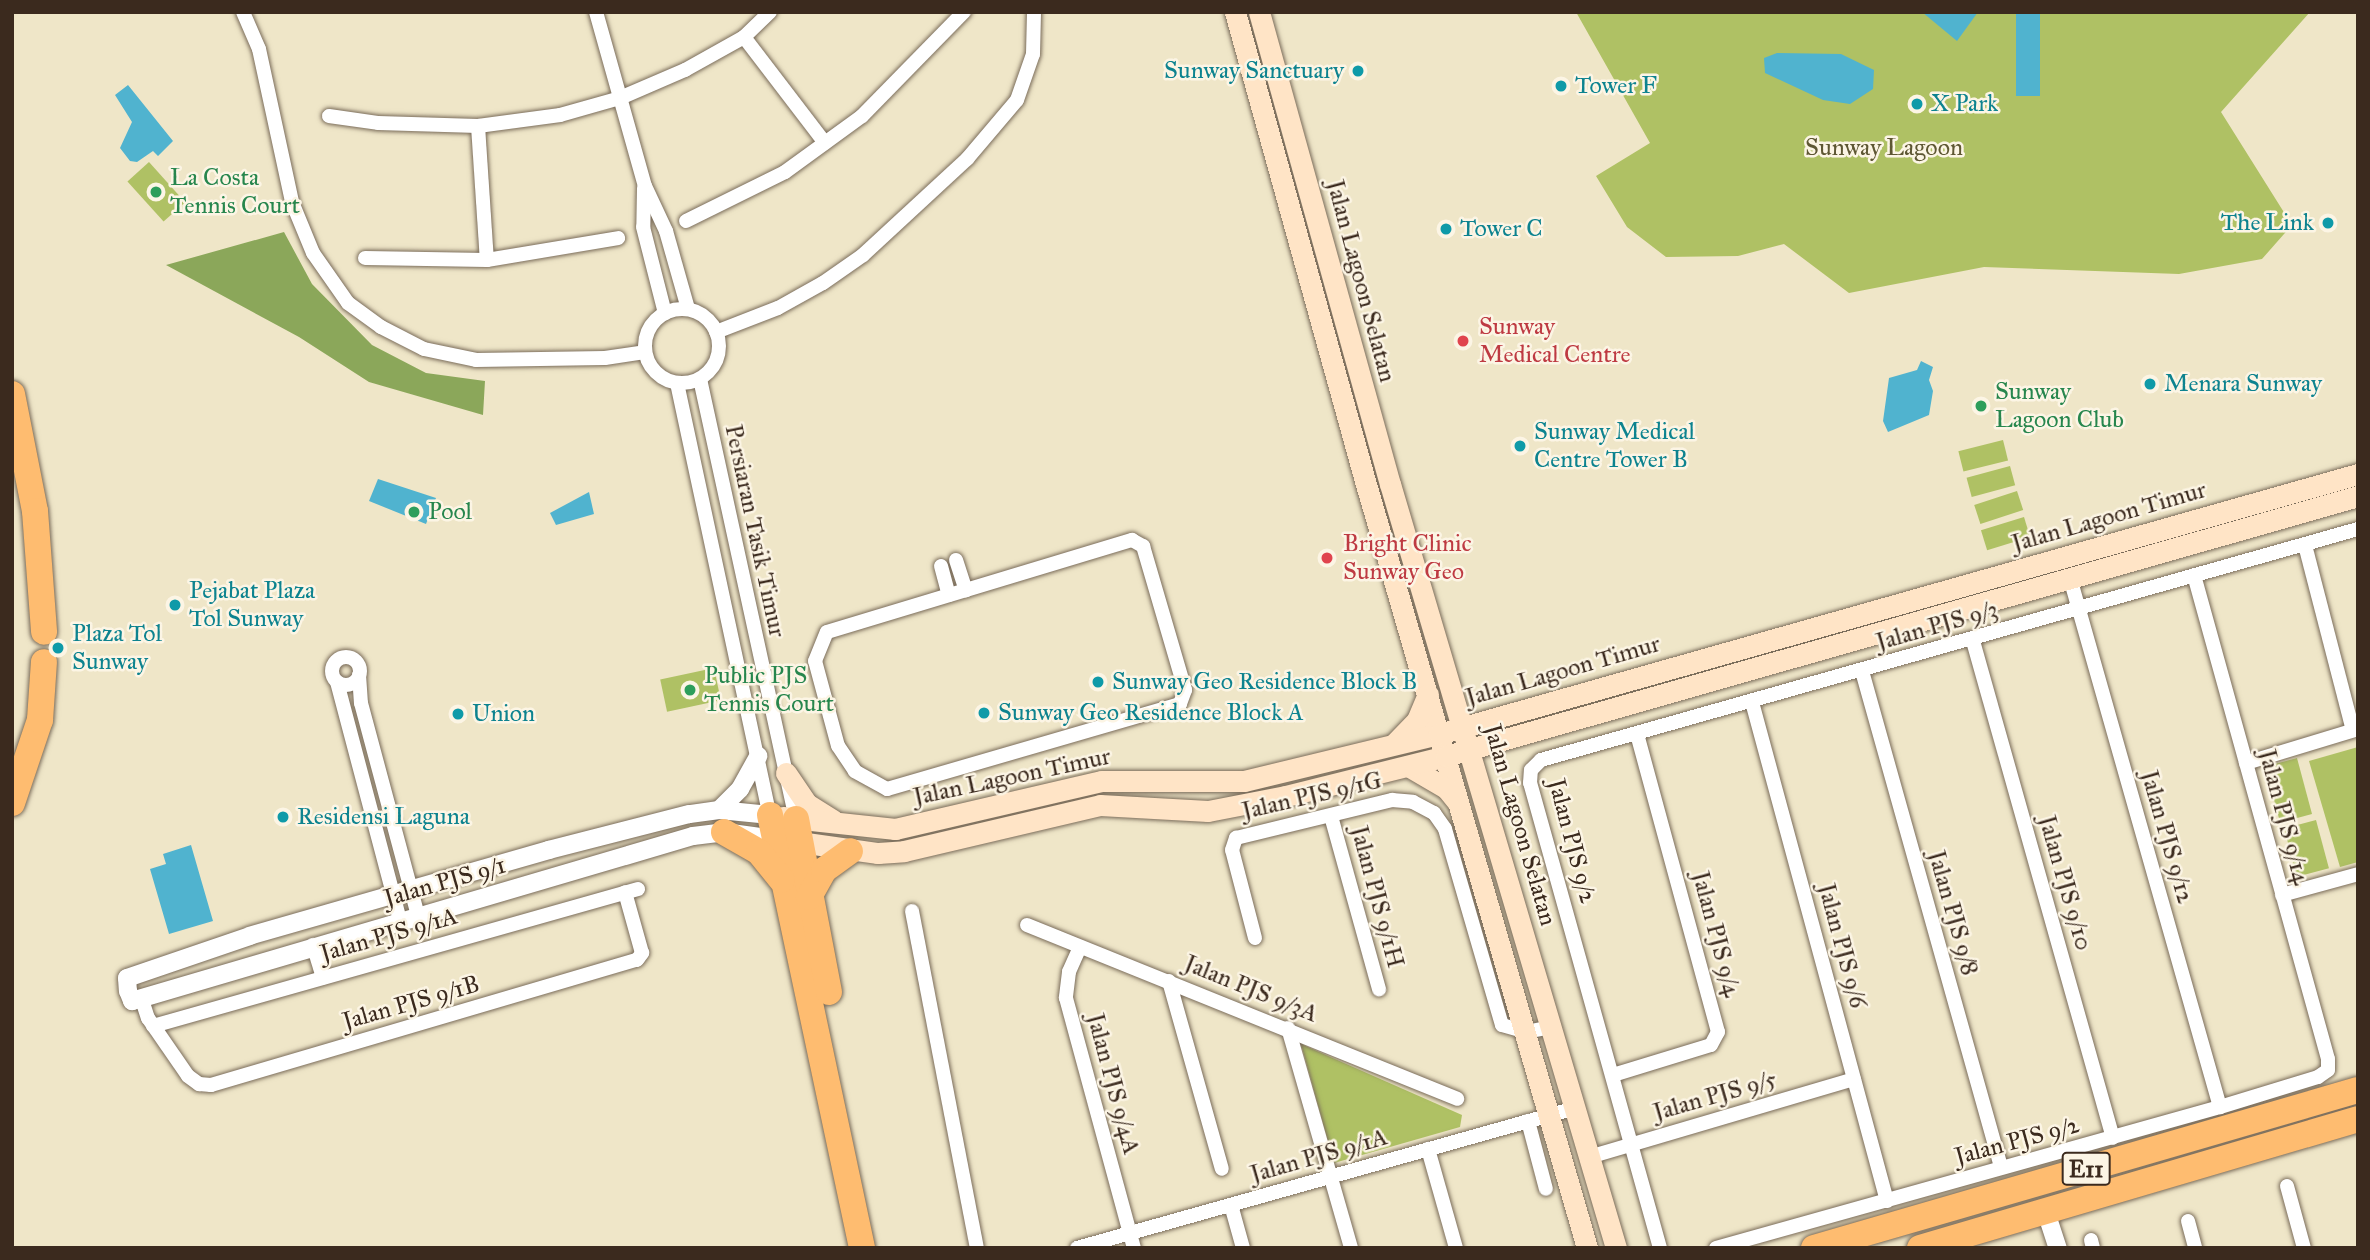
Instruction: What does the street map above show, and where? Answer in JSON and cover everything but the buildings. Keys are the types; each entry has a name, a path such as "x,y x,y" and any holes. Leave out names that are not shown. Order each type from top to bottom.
{"highway":[{"path":"12,394 35,511 44,632"},
{"path":"12,803 40,720 44,662"},
{"path":"722,821 759,852 785,884"},
{"path":"785,829 785,884 862,1248"},
{"path":"785,829 810,897 880,1248"},
{"path":"810,897 824,870 850,850"},
{"name":"E11","path":"1814,1248 2358,1090"},
{"name":"E11","path":"1920,1248 2358,1119"}],"main road":[{"name":"Jalan Lagoon Selatan","path":"1235,12 1587,1248"},
{"name":"Jalan Lagoon Selatan","path":"1259,12 1390,484 1453,686 1616,1248"},
{"name":"Jalan Lagoon Timur","path":"785,829 841,825 913,826 1102,781 1244,781 1439,734 2358,474"},
{"path":"2284,494 2290,515"},
{"name":"Jalan Lagoon Timur","path":"785,829 850,850 904,851 1114,803 1208,811 1446,756 2358,496"},
{"path":"1453,686 1473,710 1501,715"},
{"path":"1393,744 1417,720 1428,694"},
{"path":"1484,792 1492,754 1509,737"},
{"path":"1408,766 1446,788 1461,807"},
{"path":"786,773 807,804 841,825"}],"street":[{"path":"243,12 259,49 292,202 313,253 348,303 381,327 424,349 476,360 605,358 645,352"},
{"path":"596,12 645,186 666,231 688,309"},
{"path":"329,116 378,123 478,126 560,115 620,98 685,70 744,37 770,12"},
{"path":"686,221 785,172 862,116 964,12"},
{"path":"716,332 778,308 823,283 863,255 967,159 1017,100 1033,54 1034,12"},
{"path":"744,37 825,143"},
{"path":"478,126 487,260"},
{"path":"645,186 643,227 665,313"},
{"path":"365,258 487,260 618,238"},
{"path":"688,309 705,317 716,332 715,364 700,379 677,383 659,376 645,352 649,329 665,313 688,309"},
{"name":"Persiaran Tasik Timur","path":"700,379 786,773 785,829"},
{"name":"Persiaran Tasik Timur","path":"677,383 758,756 785,829"},
{"name":"Jalan PJS 9/3","path":"1531,770 1541,760 1973,641 2358,529"},
{"path":"1132,540 1143,546 1185,690 1180,704 887,789 855,771 838,746 815,661 827,632 966,590 1132,540"},
{"path":"2245,763 2355,730 2305,545"},
{"path":"956,560 966,590"},
{"path":"941,566 949,595"},
{"name":"Jalan PJS 9/14","path":"2194,575 2328,1059 2328,1070"},
{"name":"Jalan PJS 9/12","path":"2070,578 2220,1107"},
{"name":"Jalan PJS 9/10","path":"1973,641 2113,1138"},
{"path":"400,921 333,666 343,658 355,661 361,703 418,916"},
{"name":"Jalan PJS 9/8","path":"1862,671 2001,1167"},
{"path":"337,682 350,684 359,675"},
{"name":"Jalan PJS 9/6","path":"1752,702 1887,1201"},
{"name":"Jalan PJS 9/4","path":"1613,1075 1711,1045 1718,1032 1637,734"},
{"path":"722,821 758,756"},
{"name":"Jalan PJS 9/2","path":"1531,770 1530,783 1660,1248"},
{"name":"Jalan PJS 9/1G","path":"1255,938 1233,843 1243,835 1403,799 1440,819 1496,1015 1510,1030 1526,1032"},
{"name":"Jalan PJS 9/1H","path":"1331,816 1379,989"},
{"name":"Jalan PJS 9/1","path":"722,821 640,850 313,945 139,999 127,978 393,895 611,834 722,821 785,829"},
{"path":"2282,895 2358,874"},
{"name":"Jalan PJS 9/1A","path":"153,1026 631,890"},
{"name":"Jalan PJS 9/1B","path":"153,1026 194,1081 204,1086 226,1081 637,960 642,953 631,890"},
{"path":"912,911 977,1248"},
{"name":"Jalan PJS 9/3A","path":"1027,925 1288,1028 1457,1099"},
{"path":"313,945 323,978"},
{"name":"Jalan PJS 9/4A","path":"1080,947 1066,984 1066,998 1132,1241"},
{"path":"1168,981 1222,1169"},
{"path":"139,999 153,1026"},
{"path":"1526,1032 1551,1027"},
{"path":"1288,1028 1351,1248"},
{"name":"Jalan PJS 9/2","path":"1716,1248 2220,1107 2318,1077 2328,1070"},
{"name":"Jalan PJS 9/5","path":"1588,1157 1854,1079"},
{"name":"Jalan PJS 9/1A","path":"1077,1248 1132,1241 1231,1205 1575,1108"},
{"path":"1528,1121 1546,1189"},
{"path":"1428,1149 1456,1248"},
{"path":"2287,1186 2304,1248"},
{"path":"1231,1205 1243,1248"},
{"path":"2046,1212 2058,1248"},
{"path":"2188,1221 2195,1248"}],"green space":[{"name":"Sunway Lagoon","path":"1576,12 2310,12 2221,112 2292,225 2262,259 2179,274 1984,267 1849,293 1784,244 1738,256 1666,257 1627,227 1596,176 1650,143"},
{"name":"La Costa Tennis Court","path":"149,162 185,202 164,222 127,181"},
{"path":"284,232 312,284 372,345 426,373 485,381 483,415 369,382 299,337 166,265"},
{"path":"2003,440 2008,460 1963,472 1958,451"},
{"path":"2010,466 2015,485 1972,497 1967,478"},
{"path":"2017,491 2023,510 1980,524 1974,505"},
{"path":"2024,517 2030,537 1987,550 1981,530"},
{"name":"Public PJS Tennis Court","path":"714,668 721,700 667,712 660,679"},
{"path":"2358,747 2358,862 2340,867 2309,761"},
{"path":"2297,758 2312,814 2280,823 2265,767"},
{"path":"2316,820 2329,868 2297,877 2284,829"},
{"path":"1301,1044 1462,1115 1460,1127 1334,1163"}],"water":[{"path":"1922,12 1978,12 1957,41"},
{"path":"2016,12 2040,12 2040,96 2016,96"},
{"path":"1777,53 1841,54 1874,70 1873,89 1850,104 1823,100 1765,73 1764,58"},
{"path":"128,85 173,141 158,156 153,151 137,162 130,161 120,148 132,122 115,95"},
{"path":"1921,361 1933,367 1929,380 1933,391 1929,415 1888,432 1883,421 1889,378 1917,370"},
{"name":"Pool","path":"378,479 436,498 426,524 369,501"},
{"path":"589,492 594,514 556,525 550,513"},
{"path":"191,845 213,921 169,934 150,869 166,864 163,854"}],"place":[{"name":"Sunway Sanctuary","path":"1358,71"},
{"name":"Tower F","path":"1561,86"},
{"name":"X Park","path":"1917,104"},
{"name":"La Costa Tennis Court","path":"156,192"},
{"name":"The Link","path":"2328,223"},
{"name":"Tower C","path":"1446,229"},
{"name":"Sunway Medical Centre","path":"1463,341"},
{"name":"Menara Sunway","path":"2150,384"},
{"name":"Sunway Lagoon Club","path":"1981,406"},
{"name":"Sunway Medical Centre Tower B","path":"1520,446"},
{"name":"Pool","path":"414,512"},
{"name":"Bright Clinic Sunway Geo","path":"1327,558"},
{"name":"Pejabat Plaza Tol Sunway","path":"175,605"},
{"name":"Plaza Tol Sunway","path":"58,648"},
{"name":"Sunway Geo Residence Block B","path":"1098,682"},
{"name":"Public PJS Tennis Court","path":"690,690"},
{"name":"Sunway Geo Residence Block A","path":"984,713"},
{"name":"Union","path":"458,714"},
{"name":"Residensi Laguna","path":"283,817"}]}
